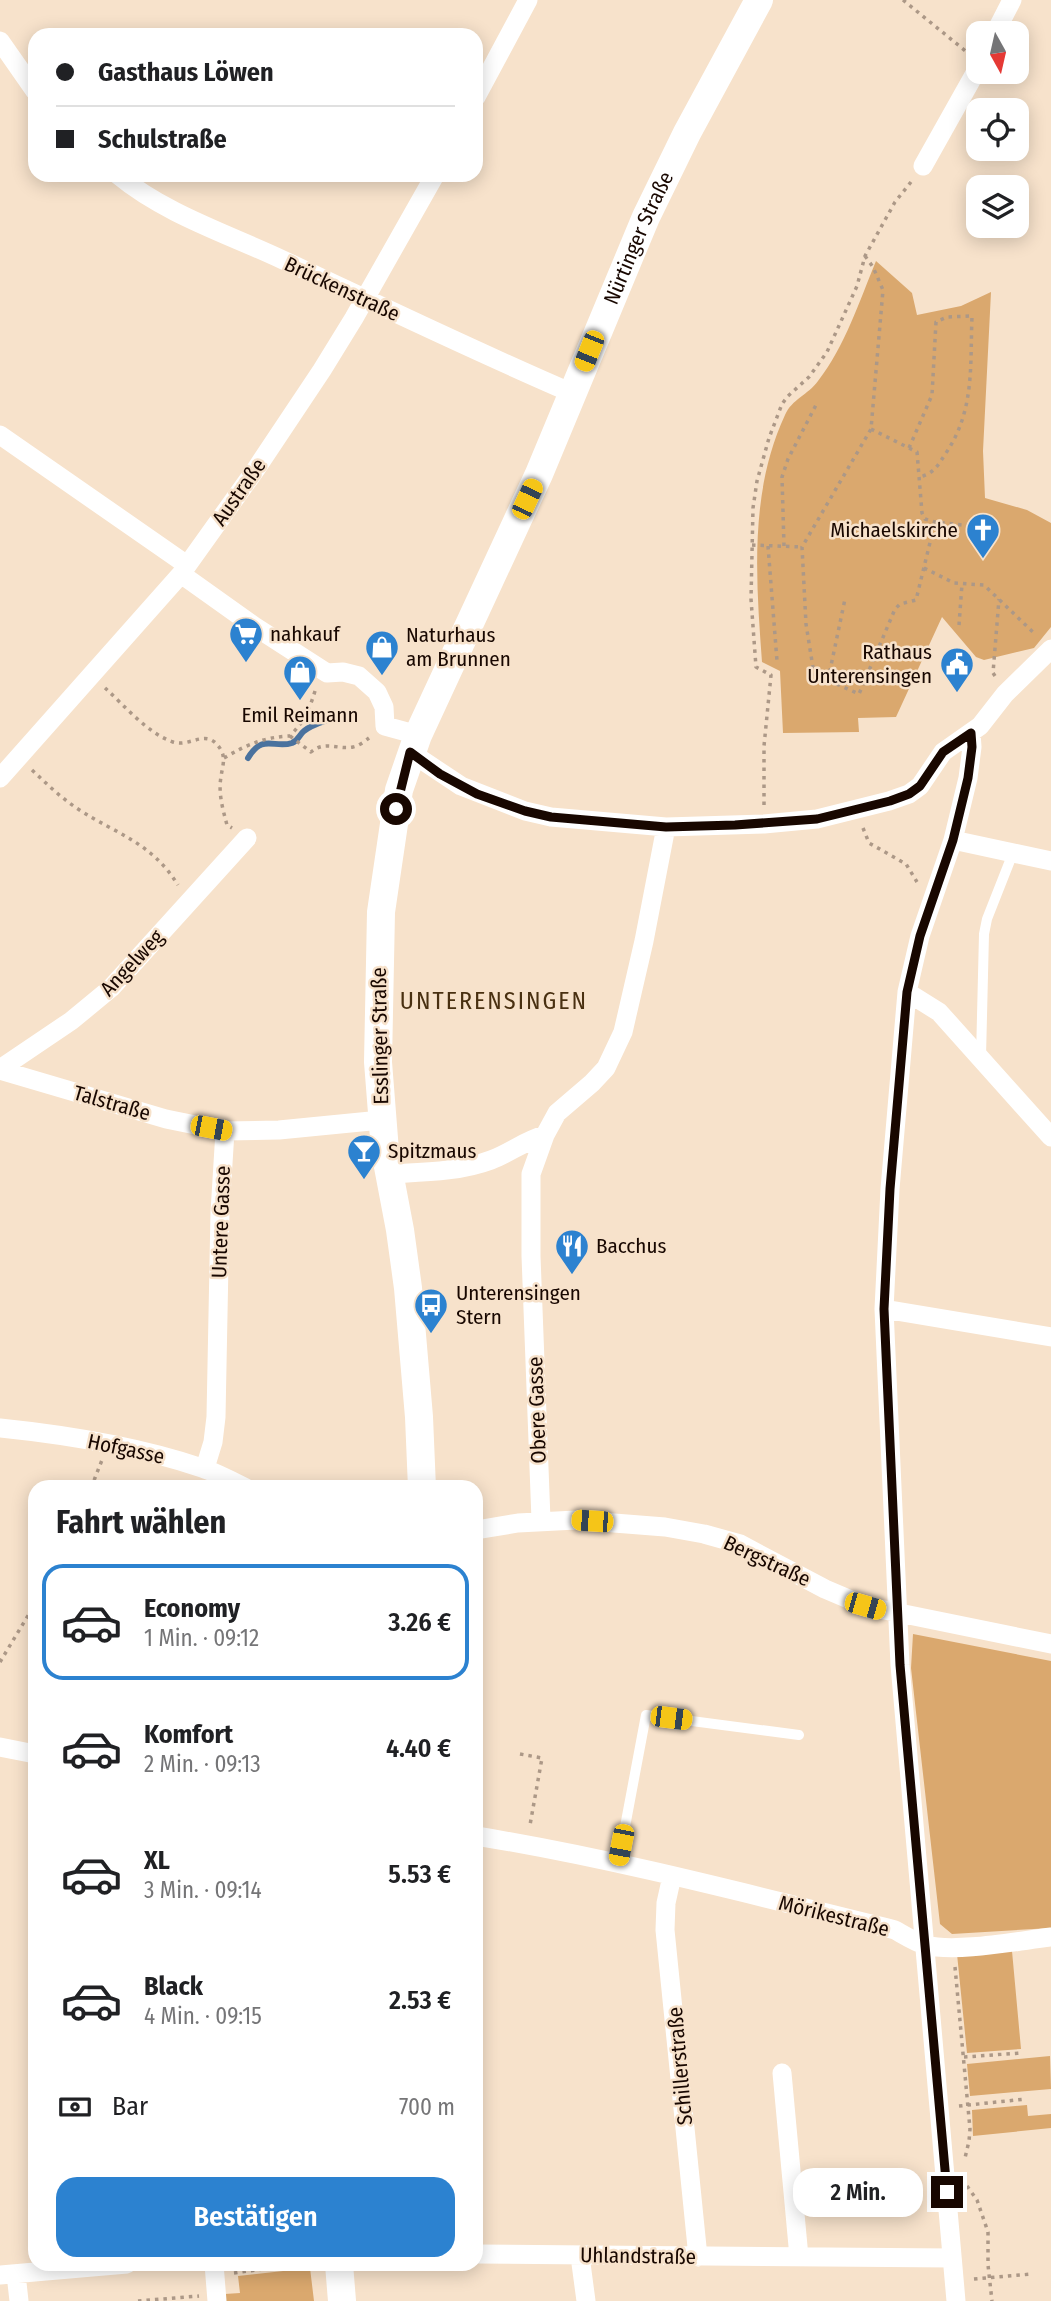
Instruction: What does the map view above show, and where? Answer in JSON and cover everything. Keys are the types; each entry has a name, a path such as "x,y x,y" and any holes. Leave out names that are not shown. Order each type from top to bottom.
{"street":[{"path":"483,84 528,0"},
{"name":"Nürtinger Straße","path":"414,744 539,474 625,262 655,197 759,0"},
{"path":"1001,21 1012,0"},
{"path":"0,41 28,81"},
{"path":"923,166 966,77"},
{"name":"Brückenstraße","path":"127,182 174,211 572,393"},
{"name":"Austraße","path":"2,773 184,570 257,469 322,370 431,182"},
{"path":"0,435 184,570 254,626 327,673 343,672 359,676 377,692 384,707 385,726 414,744 461,786 525,811 578,821 666,827 764,824 817,819 909,794 920,786 943,752 980,726 1005,694 1051,649"},
{"path":"956,2301 903,1710 884,1309 890,1189 907,992 920,936 953,840 968,778 971,733"},
{"name":"Esslinger Straße","path":"414,744 399,790 381,912 378,1062 381,1120 408,1289 422,1480"},
{"name":"Obere Gasse","path":"541,1520 530,1187 534,1161 558,1113 606,1068 623,1032 666,827"},
{"name":"Angelweg","path":"0,1070 90,1006 131,968 247,838"},
{"path":"953,840 1051,861"},
{"path":"907,992 939,1012 1051,1137"},
{"name":"Talstraße","path":"0,1070 157,1116 225,1131"},
{"path":"225,1131 279,1130 381,1120"},
{"name":"Untere Gasse","path":"205,1468 213,1442 216,1417 220,1212 225,1131"},
{"path":"389,1174 470,1167 494,1160 527,1140 545,1135"},
{"path":"884,1309 1051,1337"},
{"name":"Hofgasse","path":"0,1428 42,1432 157,1454 205,1468 230,1480"},
{"name":"Bergstraße","path":"483,1529 541,1520 665,1527 740,1544 846,1599 872,1608 1051,1644"},
{"path":"0,1747 28,1753"},
{"name":"Mörikestraße","path":"483,1837 618,1864 895,1930 925,1945 988,1945 1051,1937"},
{"name":"Schillerstraße","path":"671,1876 665,1930 698,2257"},
{"path":"782,2073 799,2256"},
{"name":"Uhlandstraße","path":"483,2254 952,2258"},
{"path":"580,2256 586,2301"},
{"path":"19,2301 8,2275 42,2271"},
{"path":"214,2271 216,2297"},
{"path":"340,2271 342,2301"}],"lane":[{"path":"981,1060 984,934 987,919 1013,853"},
{"path":"618,1864 646,1715 799,1735"}],"path":[{"path":"903,0 966,54"},
{"path":"764,824 764,746 771,675 756,667 751,599 753,508 757,481 779,412 788,396 809,377 827,352 857,286 865,256 895,202 923,166"},
{"path":"865,256 883,290 872,429 802,547 806,624 814,674 859,694 895,609 900,604 916,600 935,522"},
{"path":"909,448 932,395 936,322 947,317 972,316 969,402 956,439 949,450 935,471 919,477"},
{"path":"784,546 782,477 788,459 816,405"},
{"path":"872,429 917,452 922,513 925,519 981,527"},
{"path":"752,545 802,547"},
{"path":"768,546 777,661"},
{"path":"924,568 954,583 984,584 1051,649"},
{"path":"959,625 962,583"},
{"path":"828,680 845,598"},
{"path":"999,599 993,673 1005,694"},
{"path":"290,736 305,720 311,708 315,688 327,673"},
{"path":"91,674 138,718 174,743 209,739 221,750 224,758 220,781 227,825 247,838"},
{"path":"224,758 254,742 275,737 290,736 311,752 318,746 326,745 355,747 385,726"},
{"path":"18,757 68,802 157,857 191,899"},
{"path":"860,809 869,843 906,864 916,880"},
{"path":"94,1480 108,1444"},
{"path":"0,1662 28,1616"},
{"path":"520,1754 542,1758 527,1844"},
{"path":"953,1947 968,2105 969,2141 963,2165"},
{"path":"963,2057 1021,2053"},
{"path":"940,2107 1026,2099"},
{"path":"964,2178 968,2190 977,2200 988,2232 992,2301"},
{"path":"138,2301 216,2297 233,2292 231,2273 246,2271"},
{"path":"954,2281 1032,2274"}],"shaded area":[{"path":"876,261 912,293 917,315 961,306 991,292 983,451 985,498 1027,510 1051,523 1051,627 1034,648 984,660 976,657 942,617 896,717 858,718 859,732 783,733 780,671 762,662 757,568 760,505 765,475 773,444 785,415 828,367 851,323"},
{"path":"913,1634 1051,1661 1051,1928 952,1934 940,1924 911,1668"},
{"path":"1012,1951 1021,2049 967,2053 957,1954"},
{"path":"1050,2056 1051,2089 970,2096 967,2064"},
{"path":"1027,2105 1028,2116 1051,2114 1051,2128 973,2136 972,2110"},
{"path":"310,2271 314,2301 225,2301 225,2294 240,2293 238,2276"}],"waterway":[{"path":"248,758 259,746 292,743 307,729 335,717"}],"place":[{"name":"Michaelskirche","path":"983,560"},
{"name":"nahkauf","path":"246,664"},
{"name":"Naturhaus am Brunnen","path":"382,677"},
{"name":"Rathaus Unterensingen","path":"957,694"},
{"name":"Emil Reimann","path":"300,702"},
{"name":"Spitzmaus","path":"364,1181"},
{"name":"Bacchus","path":"572,1276"},
{"name":"Unterensingen Stern","path":"431,1335"}],"district":[{"name":"UNTERENSINGEN","path":"494,1001"}],"route":[{"path":"396,809 410,752 440,774 477,794 551,817 666,827 764,824 817,819 909,794 920,786 943,752 971,733 968,778 953,840 920,936 907,992 890,1189 884,1309 900,1665 947,2192"}]}
